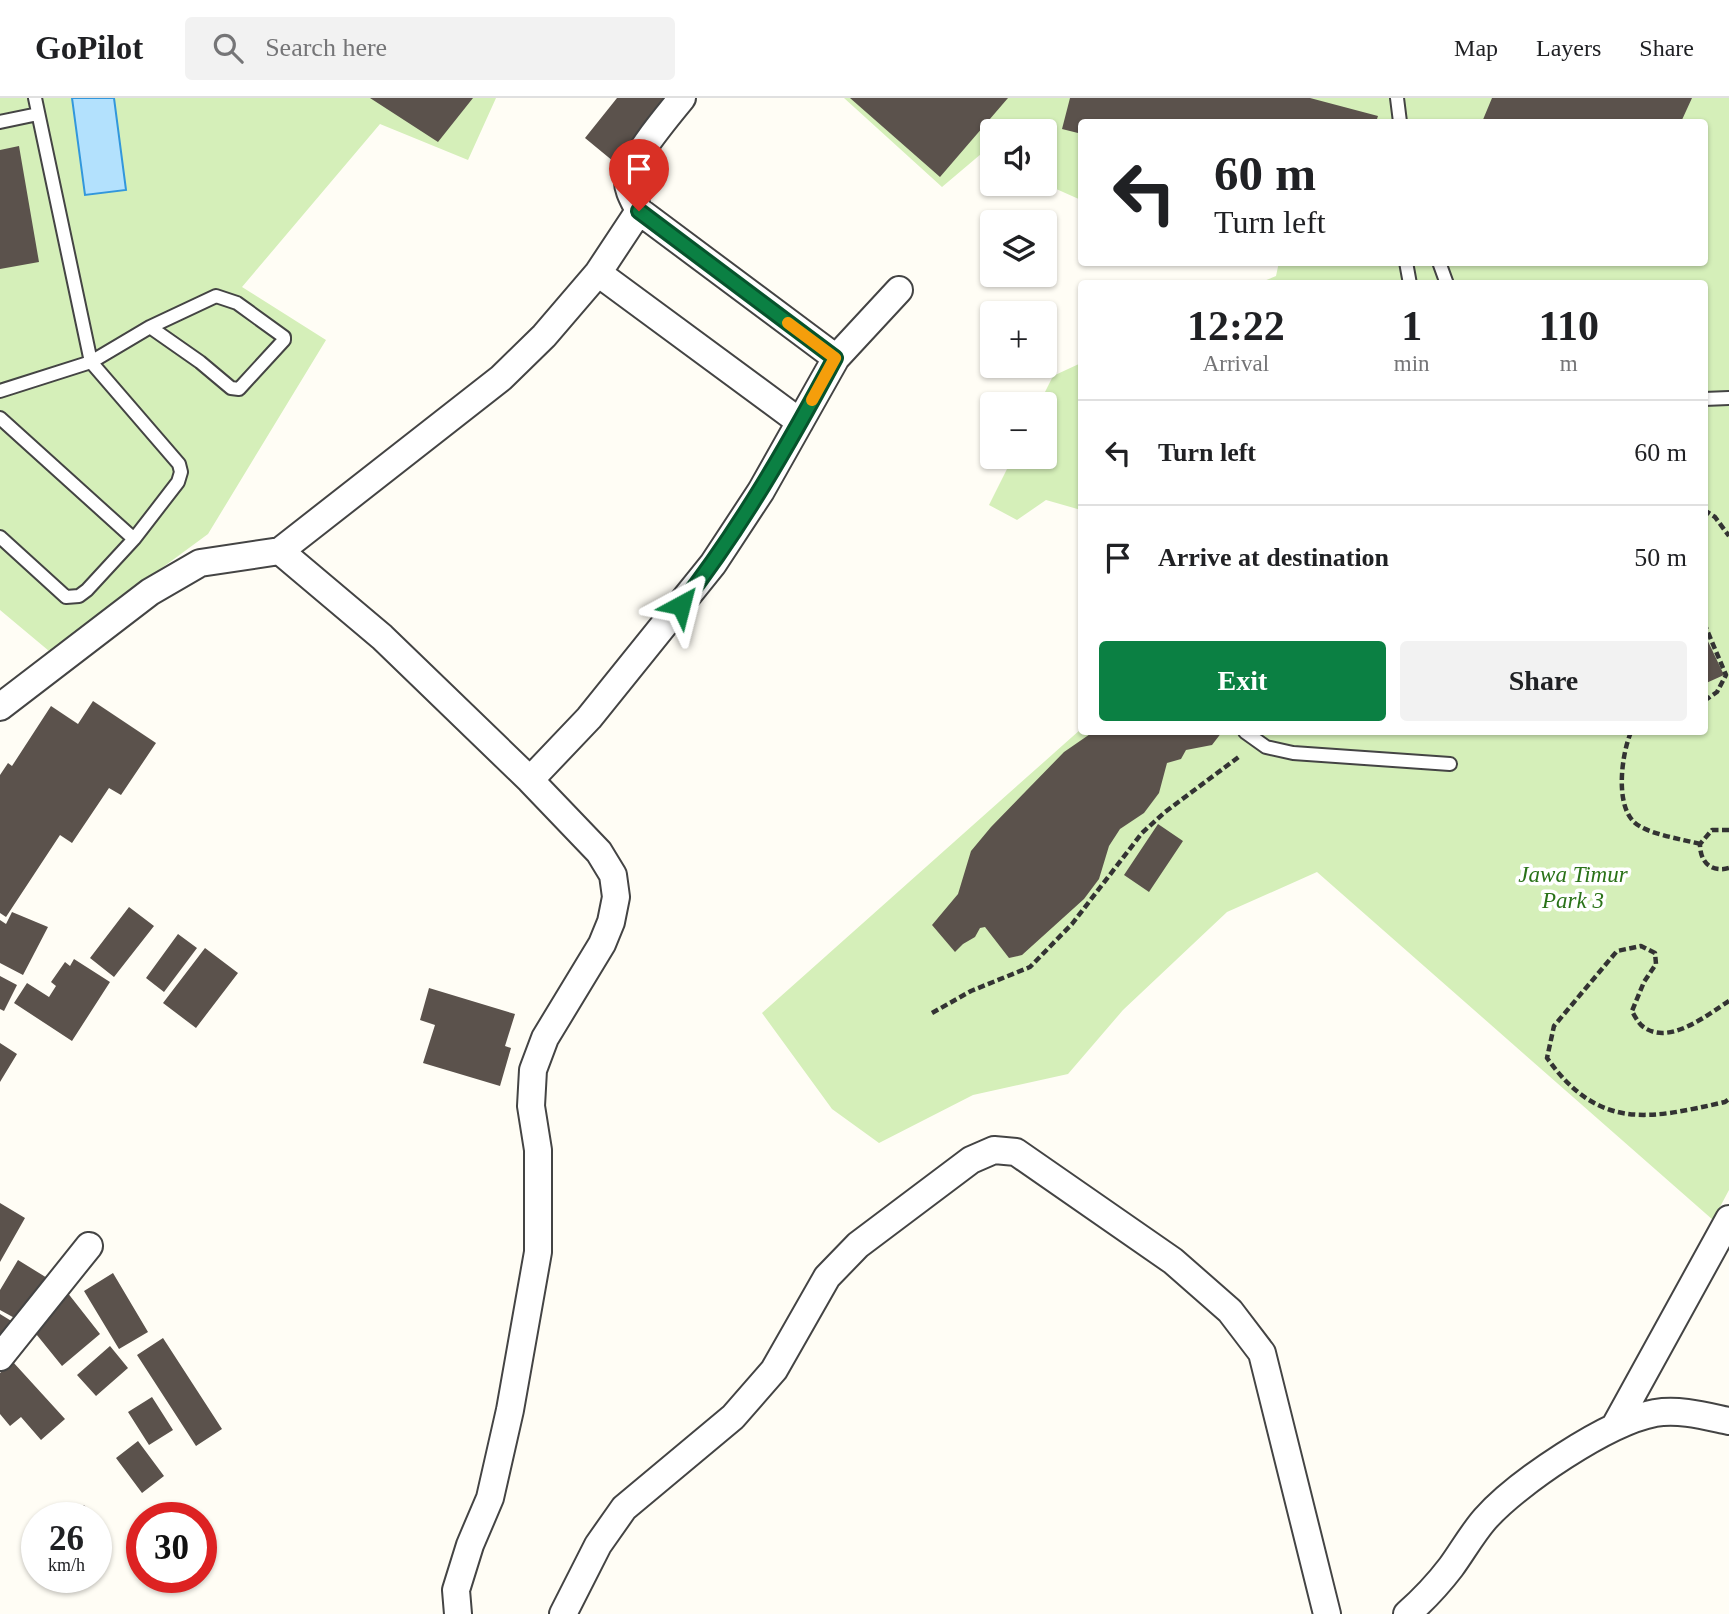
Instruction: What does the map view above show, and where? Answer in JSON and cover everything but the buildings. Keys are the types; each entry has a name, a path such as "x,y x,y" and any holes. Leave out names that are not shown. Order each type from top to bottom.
{"street":[{"path":"682,98 645,147 630,172 628,181 639,211 835,358"},
{"path":"0,707 150,592 200,563 280,551 501,378 544,336 598,272 639,211"},
{"path":"598,272 800,422"},
{"path":"530,780 589,718 713,564 761,491 835,358 898,290"},
{"path":"280,551 382,637 530,780 599,852 613,875 616,897 611,922 602,944 545,1038 533,1070 531,1106 538,1150 538,1252 510,1410 490,1498 470,1545 456,1590 458,1614"},
{"path":"563,1614 598,1545 624,1508 733,1417 774,1370 827,1277 858,1245 971,1160 994,1150 1016,1152 1173,1261 1230,1311 1262,1353 1327,1614"},
{"path":"1615,1426 1729,1219"},
{"path":"0,1357 89,1246"},
{"path":"1407,1614 1449,1570 1500,1502 1535,1476 1615,1426 1655,1413 1685,1412 1729,1421"}],"lane":[{"path":"0,537 66,597 79,596 134,539 178,482 181,472 178,464 91,362 35,98"},
{"path":"1397,98 1400,119"},
{"path":"0,122 38,114"},
{"path":"0,391 91,362 150,327 216,296 237,303 284,337 284,340 239,389 231,388 200,362 150,327"},
{"path":"1708,400 1729,398"},
{"path":"0,418 134,539"},
{"path":"1249,735 1266,747 1293,753 1450,764"}],"path":[{"path":"1708,512 1715,516 1729,536"},
{"path":"1708,632 1726,675 1717,692 1708,698"},
{"path":"1630,735 1622,768 1622,796 1632,821 1650,830 1700,844"},
{"path":"932,1013 971,991 1030,967 1072,924 1142,833 1165,812 1258,742"},
{"path":"1729,830 1712,830 1700,844 1703,862 1710,868 1729,868"},
{"path":"1729,1001 1692,1025 1663,1034 1642,1026 1632,1011 1644,982 1656,964 1655,953 1641,946 1617,951 1553,1026 1548,1058 1560,1076 1595,1105 1633,1116 1673,1113 1726,1102 1729,1099"}],"green space":[{"path":"0,98 496,98 468,160 380,124 242,287 326,340 208,534 49,651 0,610"},
{"name":"Jawa Timur Park 3","path":"844,98 1729,98 1729,1190 1713,1220 1317,872 1227,912 1123,1010 1068,1074 973,1095 879,1143 832,1109 762,1013 1078,732 1078,735 1708,735 1708,280 1266,280 1276,276 1278,266 1708,266 1708,119 1078,119 1078,199 1057,189 1057,119 980,119 980,155 942,187"},
{"path":"1078,364 1078,509 1046,500 1017,520 989,505 1007,469 1057,469 1057,392 1045,392 1052,378 1057,378 1057,374"}],"water":[{"path":"72,98 114,98 126,190 85,195"}],"slow traffic":[{"path":"788,323 835,358 812,400"}],"route":[{"path":"639,211 835,358 761,491 713,564 681,605"}]}
